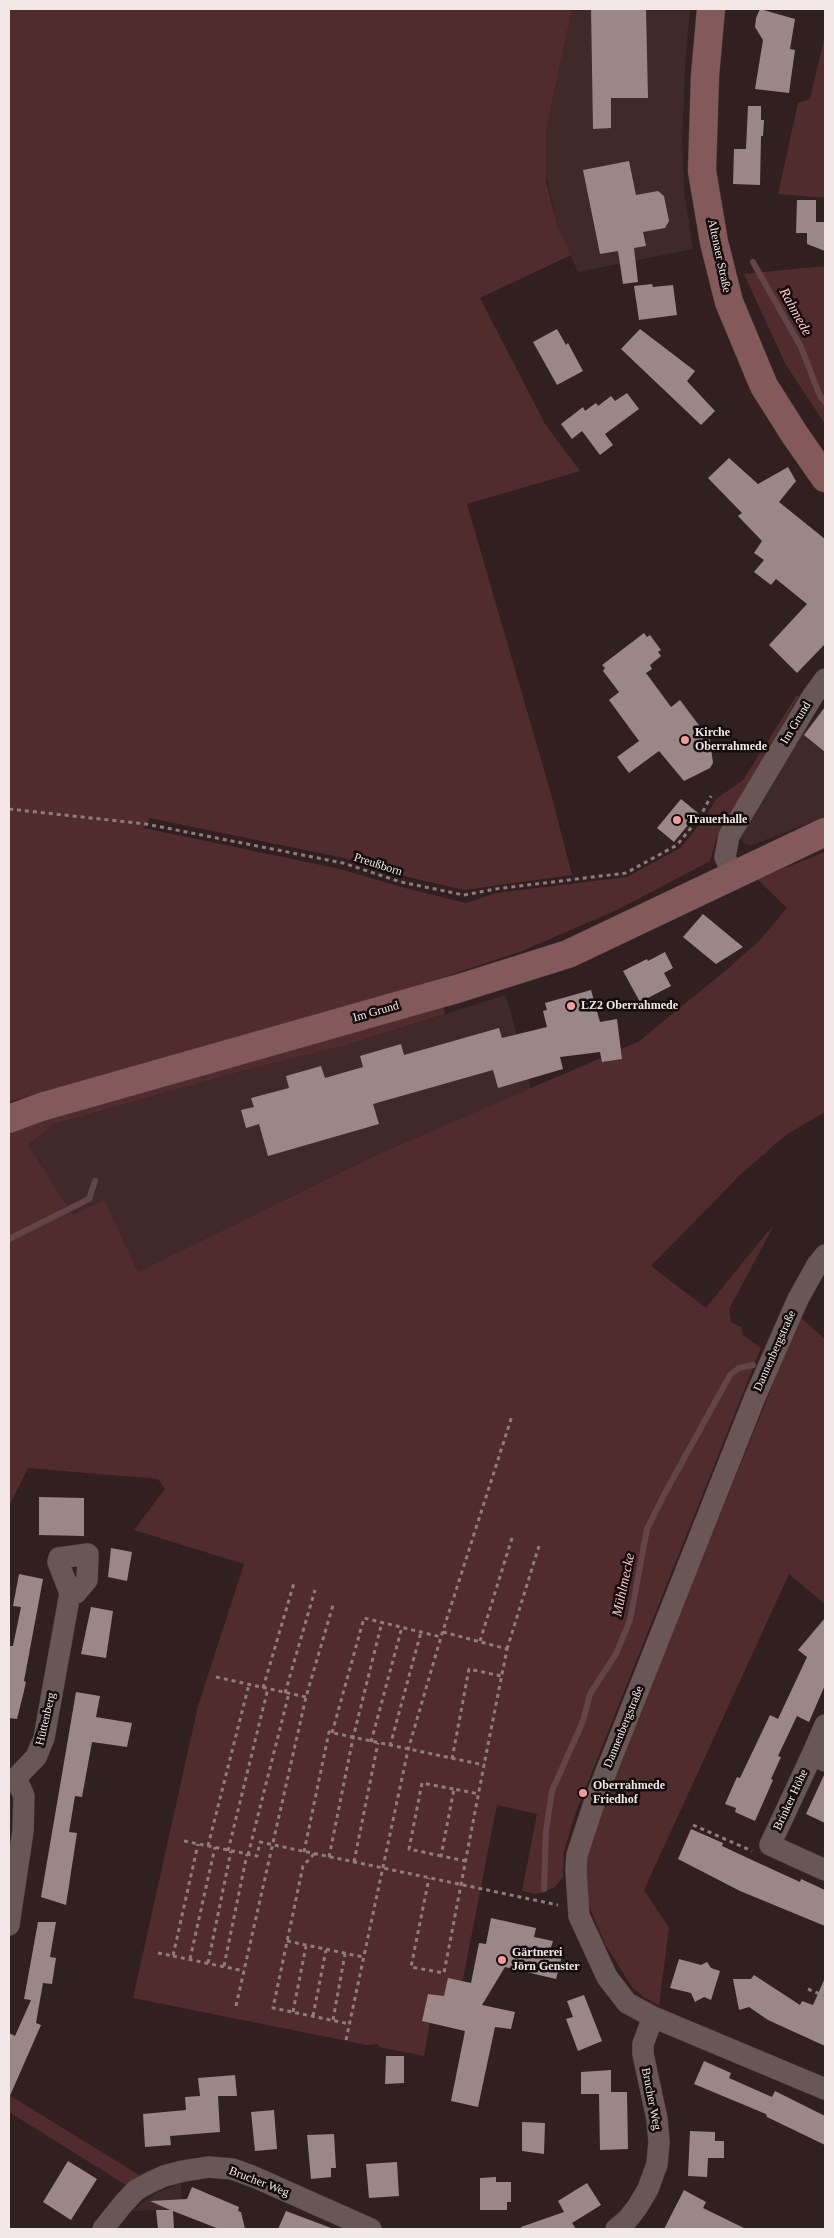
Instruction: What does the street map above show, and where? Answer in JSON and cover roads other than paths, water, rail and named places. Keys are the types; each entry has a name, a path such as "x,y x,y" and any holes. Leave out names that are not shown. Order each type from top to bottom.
{"main road":[{"name":"Altenaer Straße","path":"712,9 705,76 702,171 714,242 729,302 764,386 825,478"},
{"name":"Im Grund","path":"9,1119 41,1107 460,988 568,954 825,832"}],"street":[{"name":"Im Grund","path":"733,875 725,858 729,836 812,697 825,680"},
{"name":"Dannenbergstraße","path":"825,1255 817,1265 798,1299 755,1397 596,1797 577,1854 579,1916 607,1977 627,2003 653,2017 825,2090"},
{"name":"Hüttenberg","path":"9,1925 23,1831 24,1796 12,1771 36,1757 44,1738 70,1593"},
{"name":"Brinker Höhe","path":"825,1725 818,1758 770,1846 825,1870"},
{"name":"Brucher Weg","path":"616,2229 628,2220 638,2206 648,2189 657,2164 659,2142 657,2119 643,2054 644,2044 653,2017"},
{"name":"Brucher Weg","path":"103,2229 136,2190 164,2176 183,2170 209,2167 232,2169 252,2176 371,2229"}],"waterway":[{"name":"Rahmede","path":"753,262 801,347 820,396 825,402"},
{"path":"9,1239 89,1199 95,1181"},
{"name":"Mühlmecke","path":"544,1889 546,1831 552,1791 583,1721 590,1694 616,1654 630,1620 647,1529 730,1375 739,1368 753,1365"}],"place":[{"name":"Kirche Oberrahmede","path":"685,740"},
{"name":"Trauerhalle","path":"677,820"},
{"name":"LZ2 Oberrahmede","path":"571,1006"},
{"name":"Oberrahmede Friedhof","path":"583,1793"},
{"name":"Gärtnerei Jörn Genster","path":"502,1960"}]}
